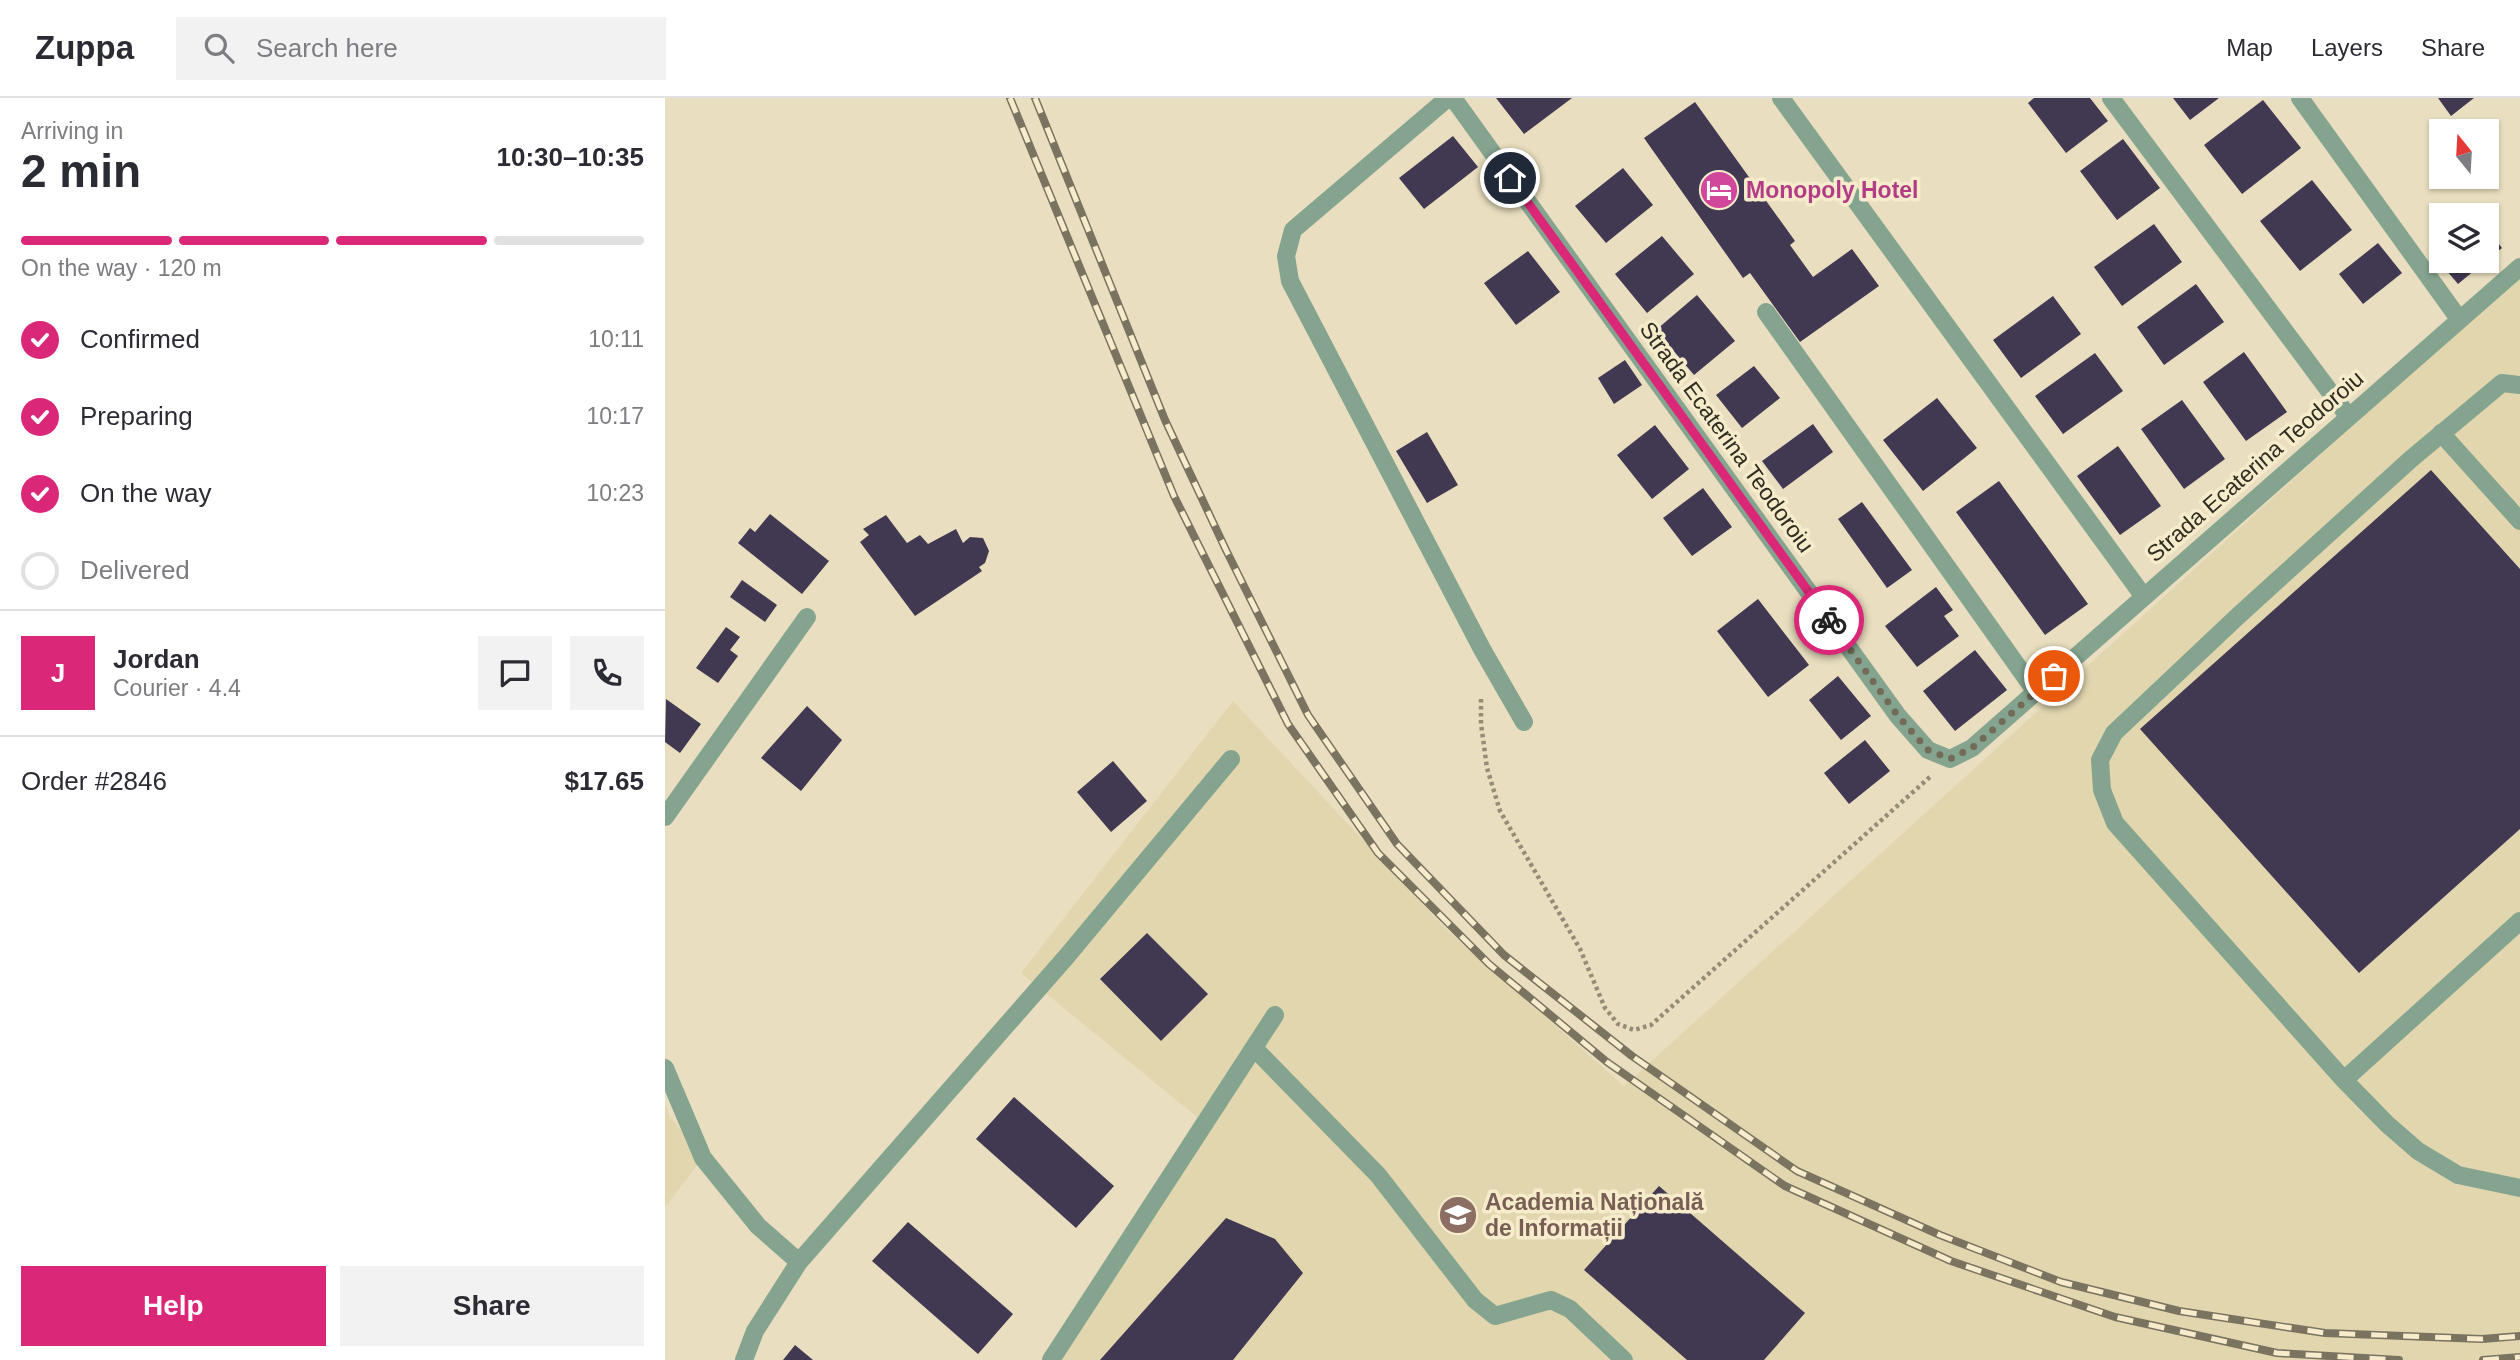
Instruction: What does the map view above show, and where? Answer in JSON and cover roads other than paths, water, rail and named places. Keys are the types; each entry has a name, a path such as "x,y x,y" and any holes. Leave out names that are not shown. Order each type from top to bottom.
{"street":[{"path":"1451,98 1293,230 1286,256 1290,281 1482,649 1524,722"},
{"name":"Strada Ecaterina Teodoroiu","path":"1451,98 1898,716 1928,750 1950,759 1972,748 2520,267"},
{"path":"1781,98 2144,597"},
{"path":"2111,98 2349,416"},
{"path":"2299,98 2459,319"},
{"path":"1766,312 2036,692"},
{"path":"2520,385 2503,383 2441,433 2238,616 2114,733 2100,760 2102,790 2115,823 2387,1125 2419,1151 2458,1175 2520,1188"},
{"path":"2441,433 2520,521"},
{"path":"665,817 807,617"},
{"path":"744,1360 755,1331 799,1262 1067,956 1231,759"},
{"path":"2344,1080 2520,921"},
{"path":"1051,1360 1275,1015"},
{"path":"1254,1048 1378,1175 1475,1300 1496,1316 1551,1300 1570,1309 1624,1360"},
{"path":"665,1068 703,1158 758,1226 799,1262"}],"railway":[{"path":"1010,98 1174,496 1288,724 1378,853 1489,964 1607,1062 1785,1186 1951,1261 2115,1317 2277,1353 2399,1360"},
{"path":"1035,98 1165,420 1308,715 1397,844 1504,955 1632,1056 1797,1171 1940,1235 2061,1282 2179,1311 2325,1333 2482,1339 2520,1336"},
{"path":"2483,1360 2520,1357"}],"place":[{"name":"Monopoly Hotel","path":"1719,190"},
{"name":"Academia Națională de Informații","path":"1458,1215"}]}
